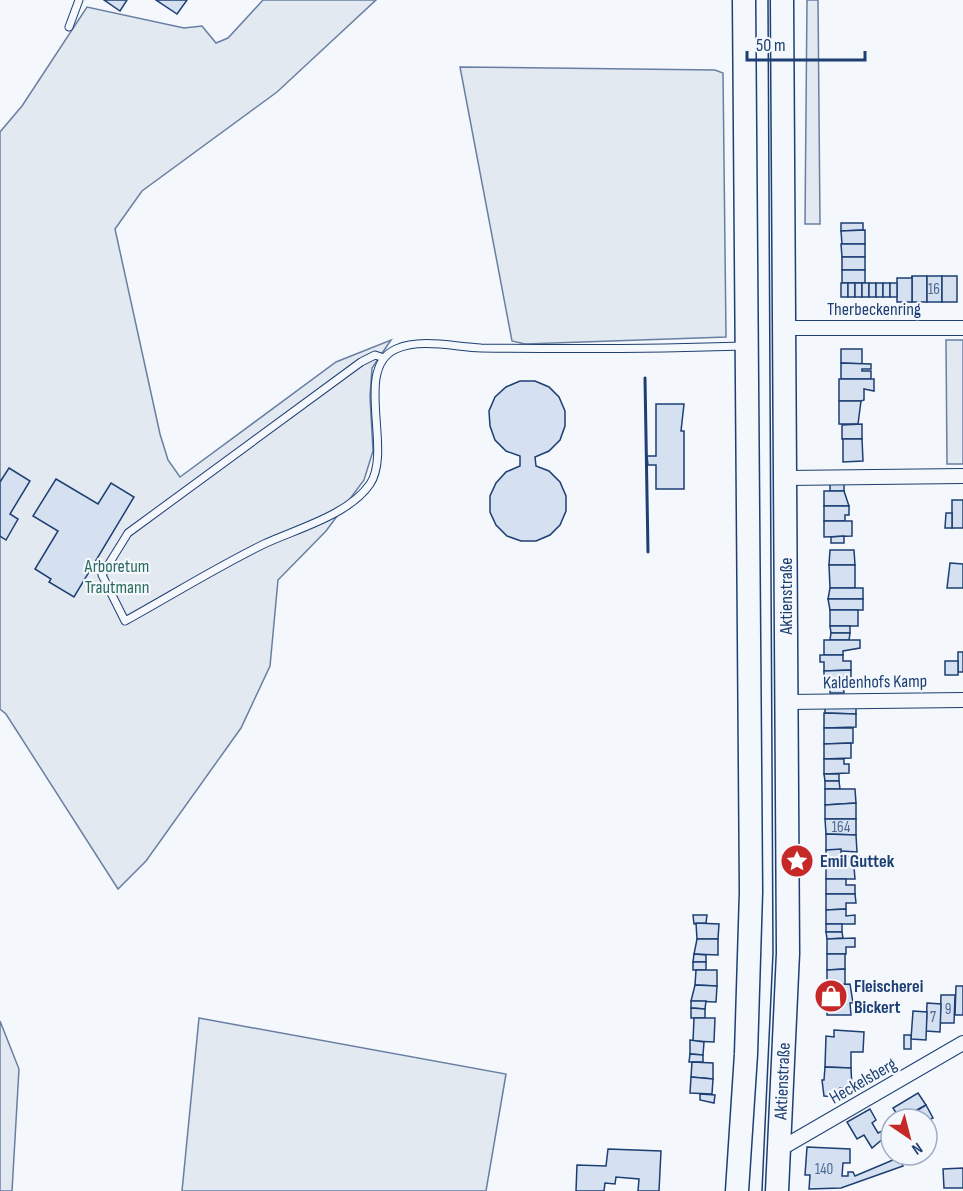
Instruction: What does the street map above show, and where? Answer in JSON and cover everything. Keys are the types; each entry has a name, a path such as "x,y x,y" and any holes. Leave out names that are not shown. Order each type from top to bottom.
{"main road":[{"name":"Aktienstraße","path":"737,1191 746,1054 751,892 744,0"},
{"name":"Aktienstraße","path":"777,1191 788,953 782,0"}],"street":[{"name":"Therbeckenring","path":"785,328 963,328"},
{"path":"786,478 963,476"},
{"name":"Kaldenhofs Kamp","path":"787,702 963,700"},
{"name":"Heckelsberg","path":"780,1149 963,1043"}],"lane":[{"path":"69,27 79,0"},
{"path":"384,358 375,355 361,362 128,533 102,575 125,621 264,544 339,512 370,484 379,458 374,392 384,358 395,349 413,344 480,348 747,346"}],"green space":[{"name":"Arboretum Trautmann","path":"263,0 376,0 277,92 142,191 115,229 160,434 168,460 180,477 336,362 391,340 372,368 370,397 373,451 364,480 326,531 278,580 270,666 241,728 146,861 118,889 6,714 0,709 0,132 22,106 87,7 184,28 202,26 216,43 228,38"},
{"path":"807,0 818,0 820,224 805,224"},
{"path":"460,67 715,70 723,73 726,337 525,344 512,341"},
{"path":"946,340 963,340 963,464 947,464"},
{"path":"199,1018 506,1074 486,1191 182,1191"},
{"path":"0,1021 19,1069 12,1191 0,1191"}],"building":[{"path":"104,0 127,0 120,11"},
{"path":"156,0 187,0 177,14"},
{"path":"841,223 863,223 863,230 841,231"},
{"path":"865,230 865,244 842,244 841,231"},
{"path":"841,244 865,244 865,257 842,257"},
{"path":"842,257 865,257 865,270 842,270"},
{"path":"842,270 865,270 865,283 842,283"},
{"path":"912,276 927,276 927,302 912,302"},
{"path":"927,276 942,276 942,302 927,302"},
{"path":"942,276 957,276 957,302 942,302"},
{"path":"897,278 912,278 912,302 897,302"},
{"path":"841,283 848,283 848,297 841,297"},
{"path":"848,283 855,283 855,297 848,297"},
{"path":"855,283 862,283 862,297 855,297"},
{"path":"862,283 869,283 869,297 862,297"},
{"path":"869,283 876,283 876,297 869,297"},
{"path":"876,283 883,283 883,297 876,297"},
{"path":"883,283 890,283 890,297 883,297"},
{"path":"890,283 897,283 897,297 890,297"},
{"path":"841,349 862,349 862,364 841,363"},
{"path":"841,363 871,364 871,369 862,369 862,371 871,371 871,379 841,379"},
{"path":"839,379 874,379 874,391 864,389 864,400 861,401 839,401"},
{"path":"520,381 535,381 549,387 559,397 565,411 565,426 560,440 549,451 535,457 536,466 549,471 560,482 566,496 566,511 560,525 550,535 536,541 521,541 507,536 496,525 490,512 490,496 496,483 506,472 520,466 520,456 506,451 495,440 490,426 489,411 495,397 506,387"},
{"path":"839,401 861,401 858,424 839,424"},
{"path":"656,404 684,404 681,431 684,431 684,489 656,489 656,465 648,465 647,456 656,456"},
{"path":"862,424 862,439 842,439 842,425"},
{"path":"843,439 862,439 863,461 843,462"},
{"path":"9,468 30,481 10,514 18,519 6,540 0,536 0,482"},
{"path":"56,479 98,504 111,483 134,497 74,597 49,582 51,579 35,569 58,531 33,516"},
{"path":"830,484 844,484 844,491 830,491"},
{"path":"824,491 844,491 849,506 824,506"},
{"path":"952,500 963,500 963,528 952,528"},
{"path":"824,506 849,506 849,515 845,515 845,521 824,521"},
{"path":"946,513 952,513 952,528 945,528"},
{"path":"824,521 852,521 852,536 824,537"},
{"path":"844,536 844,543 831,543 831,537"},
{"path":"830,550 854,550 855,565 829,565"},
{"path":"950,563 963,564 963,588 947,588"},
{"path":"829,565 855,565 855,588 830,588"},
{"path":"830,588 863,588 863,599 828,599"},
{"path":"828,599 863,599 863,610 830,610"},
{"path":"830,610 858,610 858,626 830,626"},
{"path":"830,626 850,626 850,633 831,633"},
{"path":"831,633 850,633 849,640 830,640"},
{"path":"824,640 860,640 860,648 843,651 843,655 824,655"},
{"path":"958,652 963,652 963,672 958,672"},
{"path":"820,655 843,655 843,661 851,661 851,670 824,671 824,662 820,662"},
{"path":"945,661 958,661 958,675 945,675"},
{"path":"851,670 851,684 824,685 824,671"},
{"path":"830,685 843,685 844,693 830,693"},
{"path":"825,706 856,706 856,714 825,713"},
{"path":"824,713 856,714 856,727 824,728"},
{"path":"824,728 853,728 853,743 824,744"},
{"path":"851,743 851,758 824,759 824,744"},
{"path":"824,759 844,759 844,764 849,764 849,773 824,774"},
{"path":"824,774 839,774 839,781 825,781"},
{"path":"825,781 839,781 840,789 825,789"},
{"path":"825,789 855,789 856,803 825,805"},
{"path":"856,803 856,819 825,819 825,805"},
{"path":"825,819 856,819 856,835 826,834"},
{"path":"826,834 856,835 857,852 826,850"},
{"path":"841,849 841,857 826,857 826,850"},
{"path":"859,856 859,867 854,867 855,879 826,879 826,864 841,864 841,857"},
{"path":"826,857 841,857 841,864 826,864"},
{"path":"826,879 846,879 846,885 855,885 855,894 826,894"},
{"path":"826,894 855,894 856,903 846,903 846,909 826,910"},
{"path":"846,909 846,916 855,915 855,924 826,924 826,910"},
{"path":"693,915 707,915 706,923 694,924"},
{"path":"696,923 719,924 718,939 697,939"},
{"path":"826,924 842,924 842,932 826,932"},
{"path":"826,932 842,932 843,938 827,939"},
{"path":"855,938 855,947 846,947 846,954 827,954 827,939"},
{"path":"697,939 718,939 718,955 694,954"},
{"path":"694,954 706,955 706,962 693,962"},
{"path":"827,954 845,954 845,969 827,970"},
{"path":"693,962 706,962 706,970 693,970"},
{"path":"845,969 845,985 827,985 827,970"},
{"path":"696,970 717,970 717,986 695,985"},
{"path":"850,984 853,1003 850,1003 851,1015 827,1015 827,985"},
{"path":"695,985 717,986 716,1002 691,1001"},
{"path":"956,986 963,986 963,1015 955,1015"},
{"path":"941,995 955,995 954,1023 940,1023"},
{"path":"691,1001 706,1001 705,1009 691,1008"},
{"path":"927,1003 941,1004 940,1032 926,1031"},
{"path":"691,1008 705,1009 705,1018 691,1018"},
{"path":"913,1011 927,1012 926,1040 911,1039"},
{"path":"694,1018 715,1018 714,1042 693,1041"},
{"path":"834,1030 864,1032 863,1052 851,1052 851,1068 825,1067 826,1036 834,1037"},
{"path":"904,1035 911,1035 911,1049 904,1049"},
{"path":"690,1040 704,1042 703,1055 690,1054"},
{"path":"690,1054 703,1055 703,1062 689,1062"},
{"path":"692,1062 713,1063 713,1079 691,1077"},
{"path":"825,1067 851,1068 852,1089 840,1088 839,1097 824,1096 822,1080 824,1080"},
{"path":"691,1077 713,1079 712,1094 690,1093"},
{"path":"918,1093 926,1105 922,1107 895,1107"},
{"path":"700,1094 715,1095 714,1103 700,1100"},
{"path":"870,1109 876,1120 872,1123 879,1132 879,1142 872,1148 864,1135 857,1139 847,1122"},
{"path":"807,1147 850,1149 850,1163 843,1163 842,1176 848,1176 848,1172 853,1172 855,1176 879,1166 900,1167 841,1188 809,1189 810,1175 805,1175"},
{"path":"608,1149 661,1151 659,1191 638,1191 639,1179 616,1177 615,1184 605,1183 604,1191 576,1191 577,1165 606,1166"},
{"path":"963,1168 963,1188 944,1188 943,1169"}],"tram line":[{"path":"762,1191 773,953 768,0"}],"wall":[{"path":"645,378 648,552"}],"place":[{"name":"Emil Guttek","path":"797,861"},
{"name":"Fleischerei Bickert","path":"831,996"}]}
